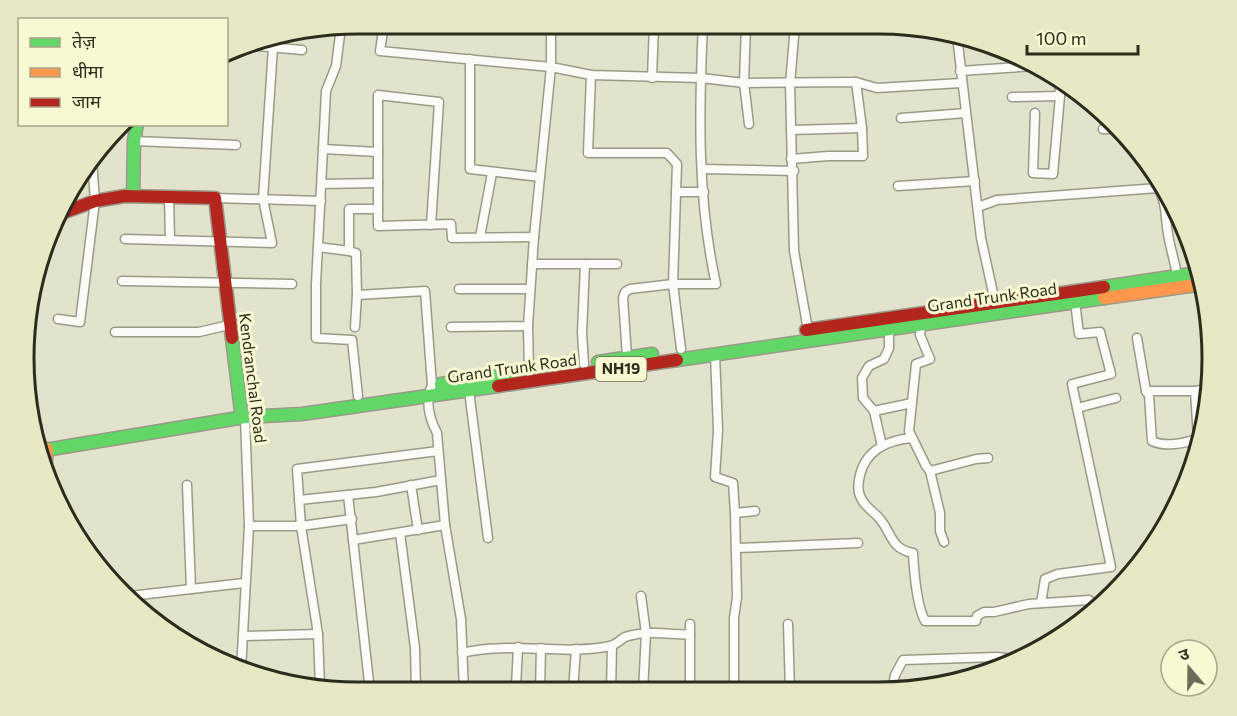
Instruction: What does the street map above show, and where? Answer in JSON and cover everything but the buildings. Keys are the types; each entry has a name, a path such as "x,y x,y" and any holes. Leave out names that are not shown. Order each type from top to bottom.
{"main road":[{"path":"133,196 134,141 137,126"},
{"path":"71,210 95,201 133,196 215,198"},
{"name":"Kendranchal Road","path":"215,198 229,325 243,414"},
{"name":"Grand Trunk Road","path":"47,446 358,396 469,391 715,354 995,302 1191,274"},
{"name":"Grand Trunk Road","path":"243,414 302,414 529,372 808,330 889,323 926,323 1194,285"}],"street":[{"path":"383,34 380,51 551,67 591,75 700,78 744,83 856,82 877,88 961,83"},
{"path":"529,372 530,289 551,67 551,34"},
{"path":"652,78 654,34"},
{"path":"627,357 623,297 625,292 630,289 673,284 716,284 707,245 702,169 700,78 702,34"},
{"path":"746,34 744,83 749,124"},
{"path":"794,34 790,84 791,159 794,171 794,252 808,330"},
{"path":"340,35 336,66 326,91 316,285 316,338 352,340 358,396"},
{"path":"958,45 981,238 995,302"},
{"path":"125,239 272,243 263,199 273,47 302,50"},
{"path":"470,59 470,169 540,177"},
{"path":"960,70 1020,67"},
{"path":"591,75 588,153 667,153 676,164 673,284 681,349"},
{"path":"791,159 863,156 856,82"},
{"path":"1035,113 1033,173 1053,174 1060,89"},
{"path":"430,225 440,102 378,94 378,226 430,225 451,224 452,238 534,237"},
{"path":"1012,97 1060,96"},
{"path":"901,118 966,113"},
{"path":"791,130 862,128"},
{"path":"1103,129 1108,129"},
{"path":"134,141 236,145"},
{"path":"323,149 378,152"},
{"path":"702,169 794,171"},
{"path":"58,319 80,322 95,201 93,172"},
{"path":"480,237 492,173"},
{"path":"898,186 975,181"},
{"path":"322,184 378,183"},
{"path":"978,207 998,200 1088,195 1154,188"},
{"path":"676,192 704,192"},
{"path":"169,197 170,240"},
{"path":"215,198 321,201"},
{"path":"1164,206 1177,276"},
{"path":"349,251 349,209 378,209"},
{"path":"318,247 356,253 355,327"},
{"path":"532,264 617,264"},
{"path":"584,364 582,333 585,264"},
{"path":"122,281 292,284"},
{"path":"459,289 530,289"},
{"path":"357,295 425,291 431,423 437,433 445,525 462,619 463,682"},
{"path":"1041,603 1045,579 1058,574 1111,567 1072,384 1111,374 1100,332 1079,334 1075,302"},
{"path":"882,446 874,411 863,398 862,378 869,366 884,359 889,348 889,323"},
{"path":"926,323 921,326 920,335 930,359 916,364 909,430 930,471 944,542"},
{"path":"115,332 199,332 229,325"},
{"path":"451,327 528,326"},
{"path":"1137,338 1146,391 1149,395 1152,441 1158,444 1191,441"},
{"path":"715,354 718,430 715,477 733,483 737,548 734,682"},
{"path":"1146,391 1201,390"},
{"path":"469,391 488,538"},
{"path":"1195,391 1197,417"},
{"path":"1077,408 1116,398"},
{"path":"874,411 912,403"},
{"name":"Kendranchal Road","path":"242,660 244,583 249,526 243,414"},
{"path":"912,438 882,446 868,456 858,486 861,500 880,519 895,544 902,551 913,553 915,577 925,621 976,621 977,616 984,612 1041,603 1089,600 1091,602"},
{"path":"320,679 318,634 301,526 297,470 438,451"},
{"path":"930,471 988,458"},
{"path":"299,501 441,480"},
{"path":"188,485 191,589"},
{"path":"411,485 418,530"},
{"path":"348,495 369,682"},
{"path":"735,513 755,512"},
{"path":"249,526 301,526 352,519"},
{"path":"352,540 445,525"},
{"path":"400,533 415,648 416,682"},
{"path":"737,548 858,543"},
{"path":"138,595 244,583"},
{"path":"641,596 646,633 643,682"},
{"path":"690,624 690,682"},
{"path":"788,624 790,682"},
{"path":"462,653 481,648 612,646 624,638 646,633 690,634"},
{"path":"244,636 318,634"},
{"path":"611,682 612,646"},
{"path":"516,682 518,647"},
{"path":"540,682 541,648"},
{"path":"574,682 576,648"},
{"path":"894,681 903,660 1001,658"}],"traffic: fast":[{"path":"133,196 134,141 137,126"},
{"path":"1104,287 1191,274"},
{"path":"677,360 1104,298"},
{"path":"232,338 241,411 245,417"},
{"path":"598,362 652,354"},
{"path":"441,384 509,374"},
{"path":"48,449 245,417 302,414 498,386"}],"traffic: slow":[{"path":"1104,298 1194,285"}],"traffic: jam":[{"path":"71,210 95,201 125,196 215,198 232,338"},
{"path":"806,330 1104,287"},
{"path":"498,386 677,360"}]}
